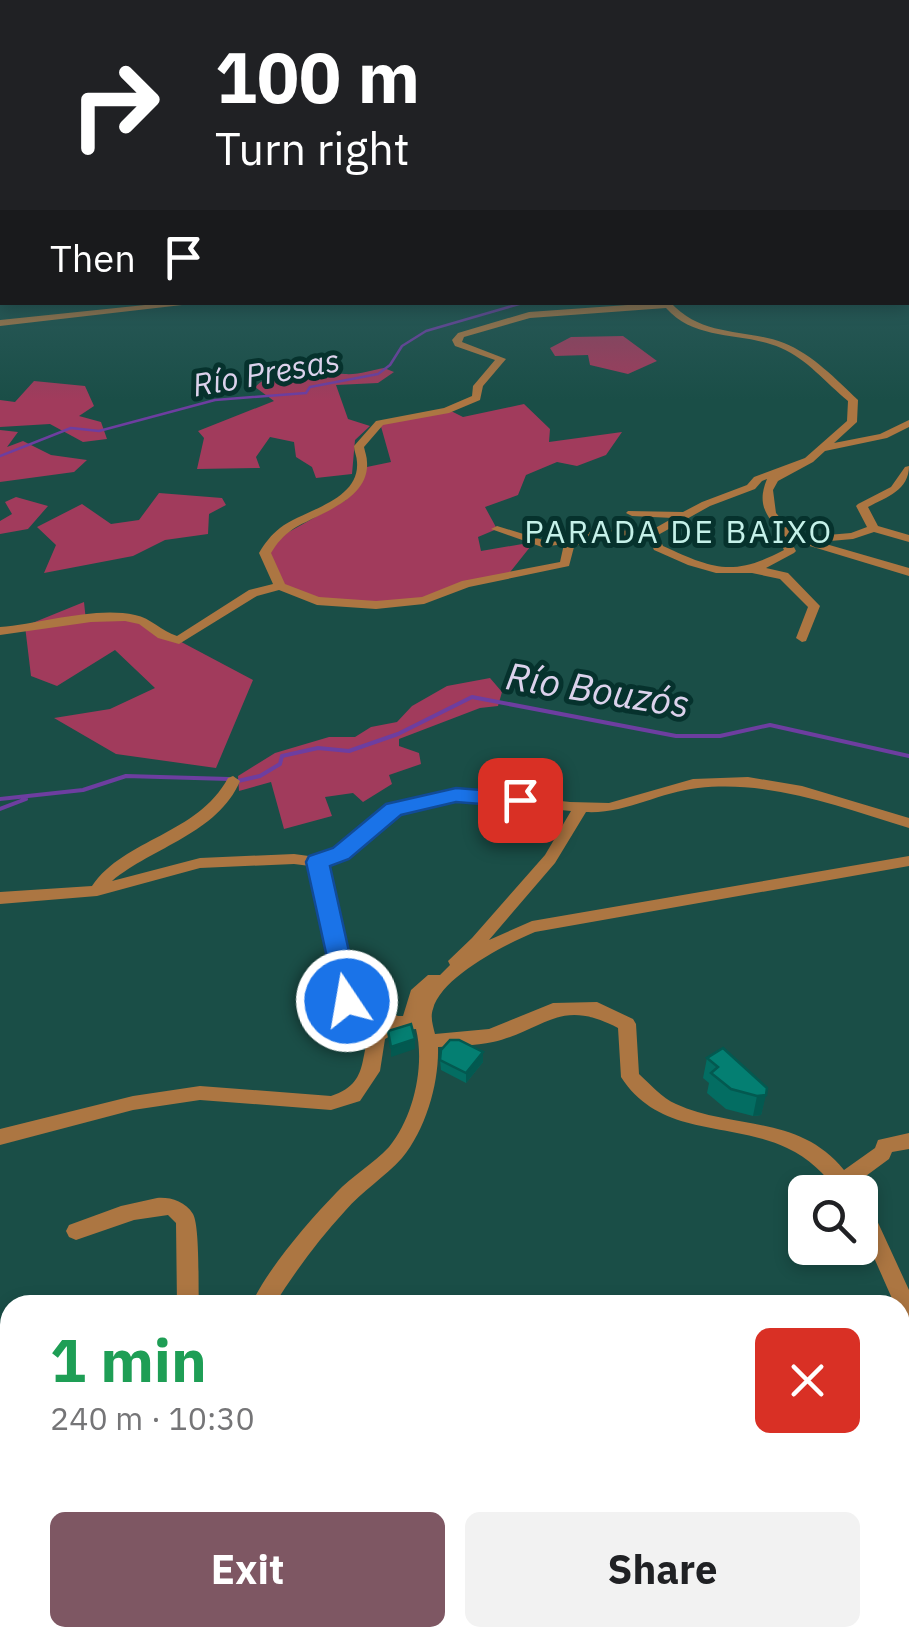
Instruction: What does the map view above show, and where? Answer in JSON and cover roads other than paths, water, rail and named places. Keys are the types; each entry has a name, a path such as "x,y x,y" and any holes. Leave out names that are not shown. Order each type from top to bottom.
{"street":[{"path":"43,305 46,318"},
{"path":"0,323 174,305"},
{"path":"529,315 531,307 536,305"},
{"path":"280,586 266,553 270,544 287,529 346,500 362,468 359,446 380,423 446,411 478,398 478,386 500,359 456,340 471,330 529,315 654,305"},
{"path":"667,305 678,320 698,328 787,348 854,400 852,422 825,448 773,480 768,490 770,514 800,540 909,572"},
{"path":"825,448 883,436 909,423"},
{"path":"497,529 542,544 613,531 652,534 779,469 795,467"},
{"path":"872,528 862,506 895,488 909,469"},
{"path":"632,512 686,515"},
{"path":"800,540 853,536 872,528 909,539"},
{"path":"752,569 790,551 783,537 787,532"},
{"path":"652,534 658,548 684,561 784,576 814,606 802,638"},
{"path":"0,631 109,618 138,619 158,636 179,640 253,593 280,586 317,602 344,606 424,600 466,584 565,564 569,545 576,540"},
{"path":"0,898 97,891 200,864 294,859 318,862 341,853 394,809 456,795 546,795 601,808 690,784 738,780 834,797 909,823"},
{"path":"97,891 110,874 175,837 228,793 234,781"},
{"path":"268,1295 295,1254 350,1192 402,1145 422,1094 430,1051 414,1027 417,995 478,942 515,901 550,859 582,806"},
{"path":"414,1027 434,989 511,934 532,927 909,861"},
{"path":"318,862 347,1001 414,1027 491,1036 553,1010 597,1009 626,1024 630,1077 669,1110 777,1133 819,1159 834,1175"},
{"path":"0,1136 133,1103 200,1093 332,1103 354,1096 371,1071 377,1036 414,1027"},
{"path":"859,1175 885,1146 909,1141"},
{"path":"76,1230 171,1206 186,1220 188,1295"},
{"path":"878,1238 899,1295"}],"waterway":[{"name":"Río Presas","path":"0,456 71,428 99,431 215,400 306,393 310,387 378,374 390,365 402,346 426,331 516,305"},
{"name":"Río Bouzós","path":"238,781 260,776 280,764 282,756 318,748 349,751 398,734 472,697 676,736 720,736 770,725 909,756"},
{"name":"Río Bouzós","path":"0,799 83,790 126,776 229,779"},
{"path":"0,809 26,799"}],"district":[{"name":"PARADA DE BAIXO","path":"679,531"}]}
